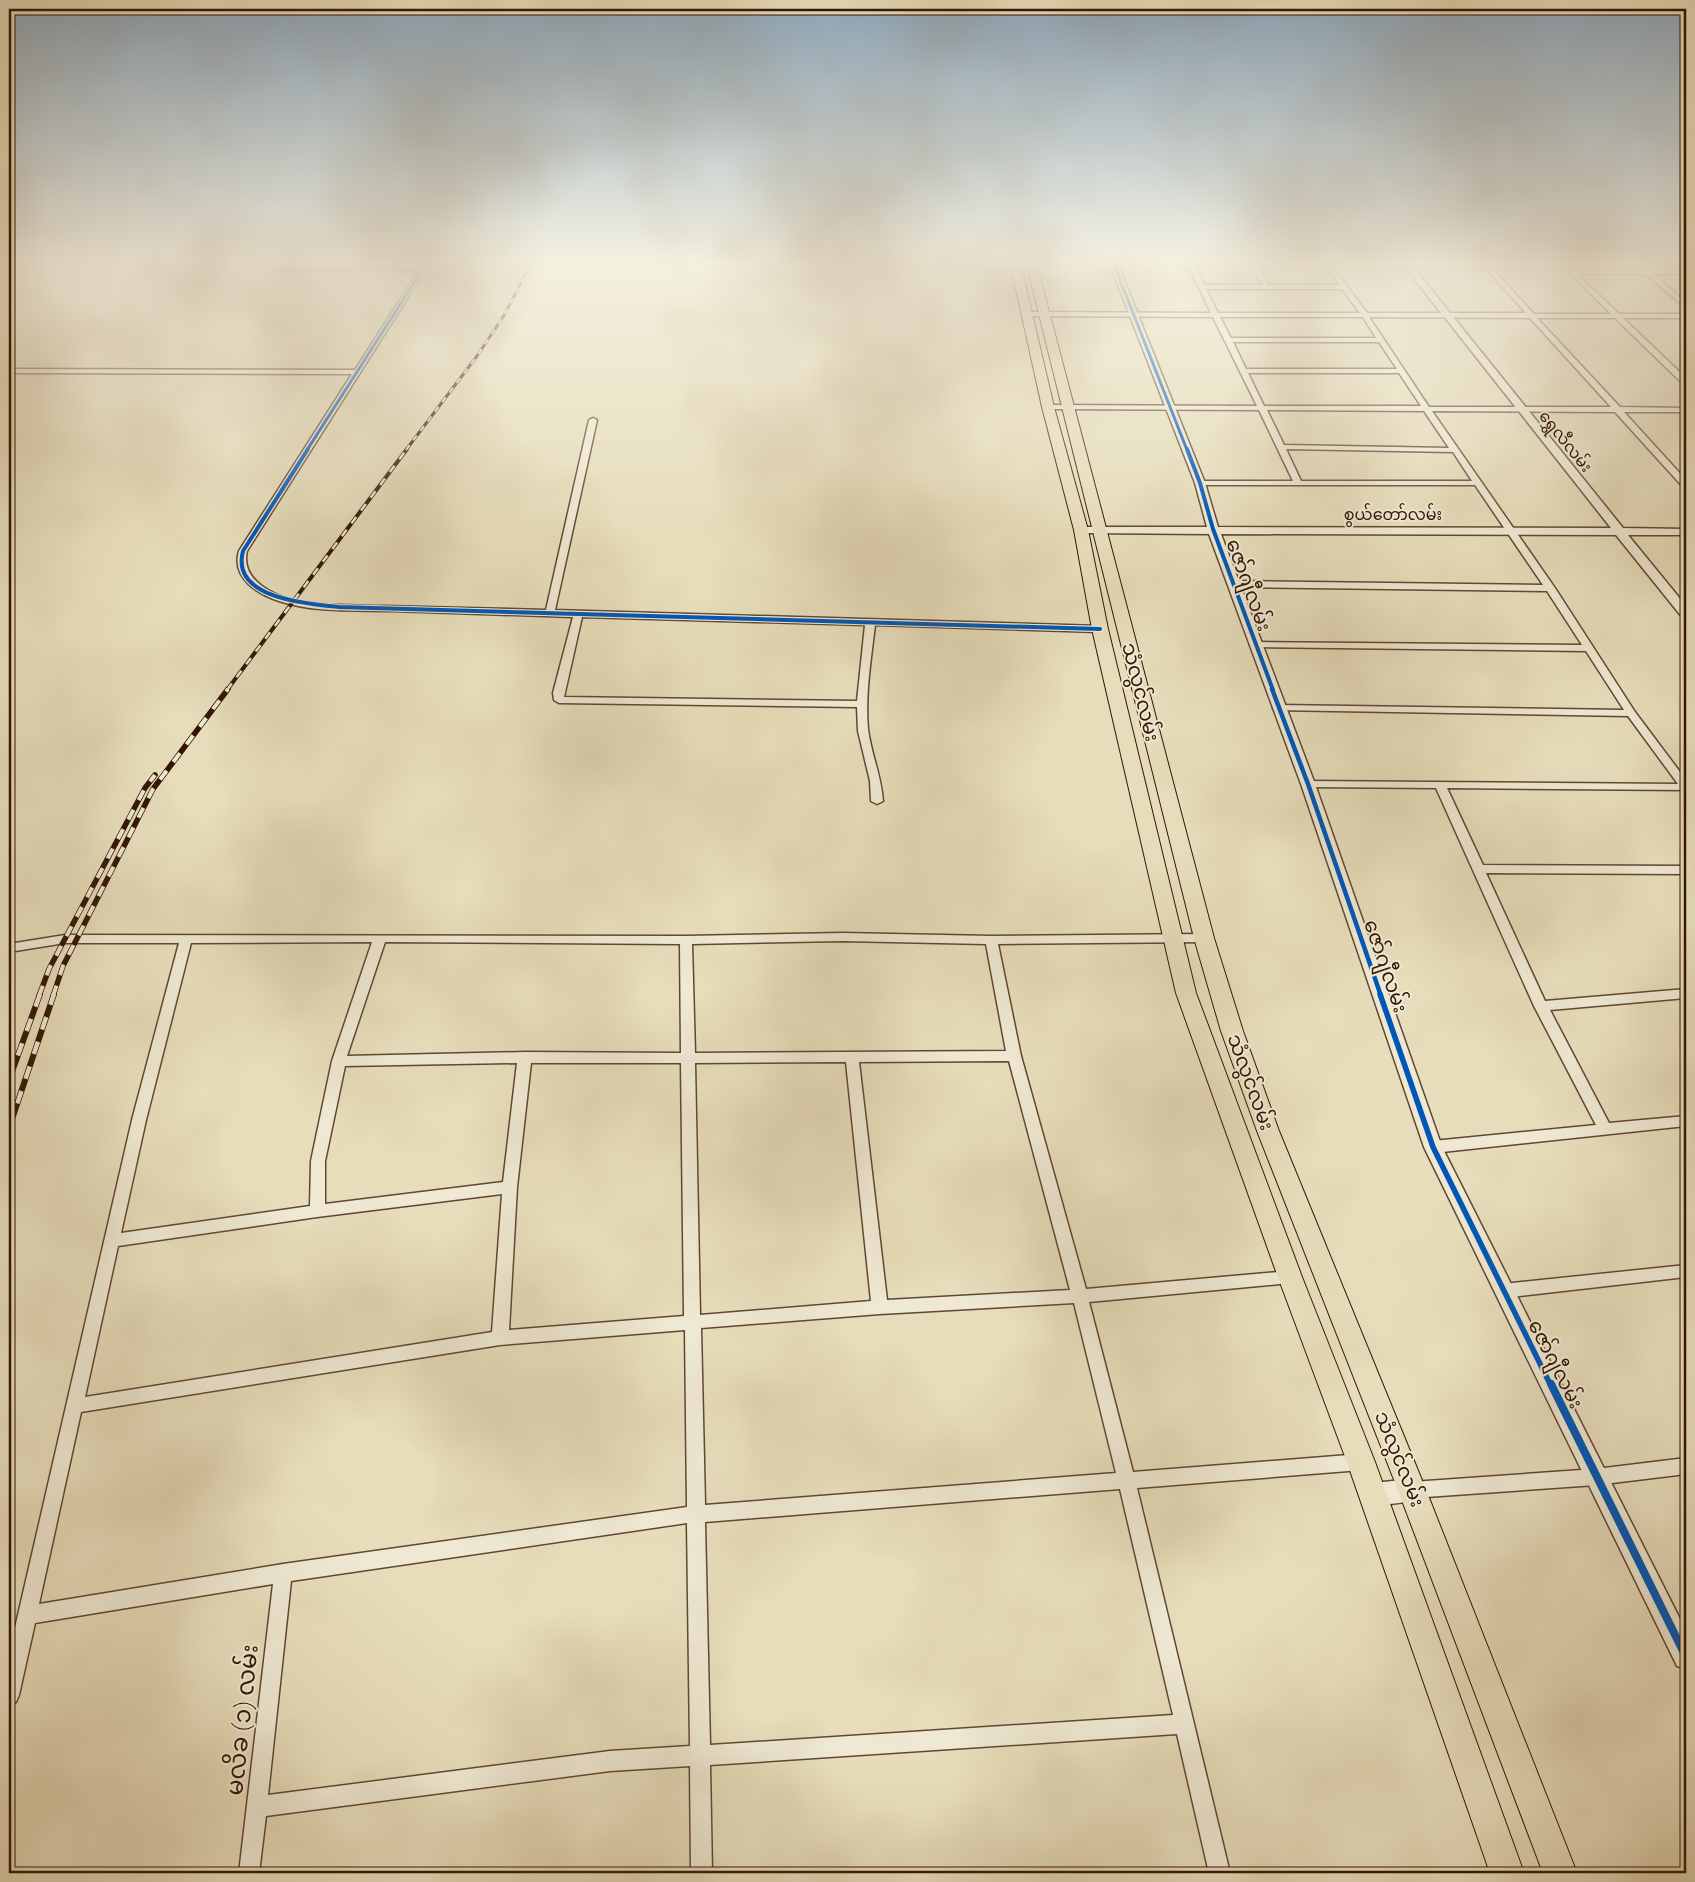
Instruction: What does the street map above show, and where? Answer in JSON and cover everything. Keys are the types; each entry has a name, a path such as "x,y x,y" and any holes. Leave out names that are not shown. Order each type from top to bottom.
{"main road":[{"name":"သံလွင်လမ်း","path":"1044,350 1057,407 1090,530 1142,694 1204,938 1232,1031 1268,1131 1412,1490 1560,1873"},
{"name":"သံလွင်လမ်း","path":"1090,530 1100,629 1186,993 1290,1277 1362,1462 1507,1873"},
{"path":"1116,694 1142,694"}],"street":[{"path":"371,350 243,550 240,566 244,576 272,597 306,604 1100,629"},
{"name":"ဇော်ဂျီလမ်း","path":"1147,350 1200,483 1213,529 1235,584 1278,708 1308,784 1433,1147 1686,1658"},
{"path":"1233,350 1298,482"},
{"path":"1387,350 1550,588 1631,713 1686,787"},
{"name":"ရွှေလီလမ်း","path":"1475,350 1520,409 1686,614"},
{"path":"1564,350 1686,484"},
{"path":"1653,350 1686,382"},
{"path":"9,371 357,372"},
{"path":"1244,371 1401,371"},
{"path":"1676,372 1686,372"},
{"path":"1057,407 1686,410"},
{"path":"550,613 593,420"},
{"path":"1281,447 1454,450"},
{"path":"1200,483 1477,483"},
{"name":"စွယ်တော်လမ်း","path":"1090,530 1686,532"},
{"path":"1235,584 1550,588"},
{"path":"578,614 558,693 559,700 862,704"},
{"path":"870,622 862,704 862,731 876,781 877,801"},
{"path":"1255,645 1588,648"},
{"path":"1278,708 1631,713"},
{"path":"1308,784 1686,787"},
{"path":"1440,785 1480,869 1540,1006 1605,1129"},
{"path":"1480,869 1686,870"},
{"path":"9,948 65,939 380,938 686,940 843,937 991,940 1204,938"},
{"path":"317,1211 318,1161 339,1061 380,938"},
{"path":"9,1695 139,1120 186,939"},
{"path":"686,940 694,1514 702,1873"},
{"path":"991,940 1014,1056 1080,1296 1127,1482 1220,1873"},
{"path":"1540,1006 1686,993"},
{"path":"339,1061 525,1057 852,1058 1014,1056"},
{"path":"500,1338 510,1187 525,1057"},
{"path":"852,1058 880,1307"},
{"path":"1433,1147 1686,1121"},
{"path":"111,1241 317,1211 510,1187"},
{"path":"1503,1291 1686,1272"},
{"path":"74,1406 500,1338 880,1307 1080,1296 1290,1277"},
{"path":"27,1615 283,1572 694,1514 1127,1482 1362,1462"},
{"path":"1372,1494 1596,1477 1686,1466"},
{"name":"မလိခ (၁) လမ်း","path":"249,1873 258,1807 283,1572"},
{"path":"258,1807 610,1761 1185,1724"}],"railway":[{"path":"406,450 481,350"},
{"path":"227,690 407,449"},
{"path":"53,996 63,966 153,789 228,689"},
{"path":"39,996 49,969 145,788 155,775"},
{"path":"9,1080 40,994"},
{"path":"9,1128 54,994"}],"cycle path":[{"path":"371,350 243,551 241,565 247,577 263,591 283,600 339,607 1100,629"},
{"path":"1148,350 1200,483 1213,529 1308,784 1433,1147 1686,1657"}]}
